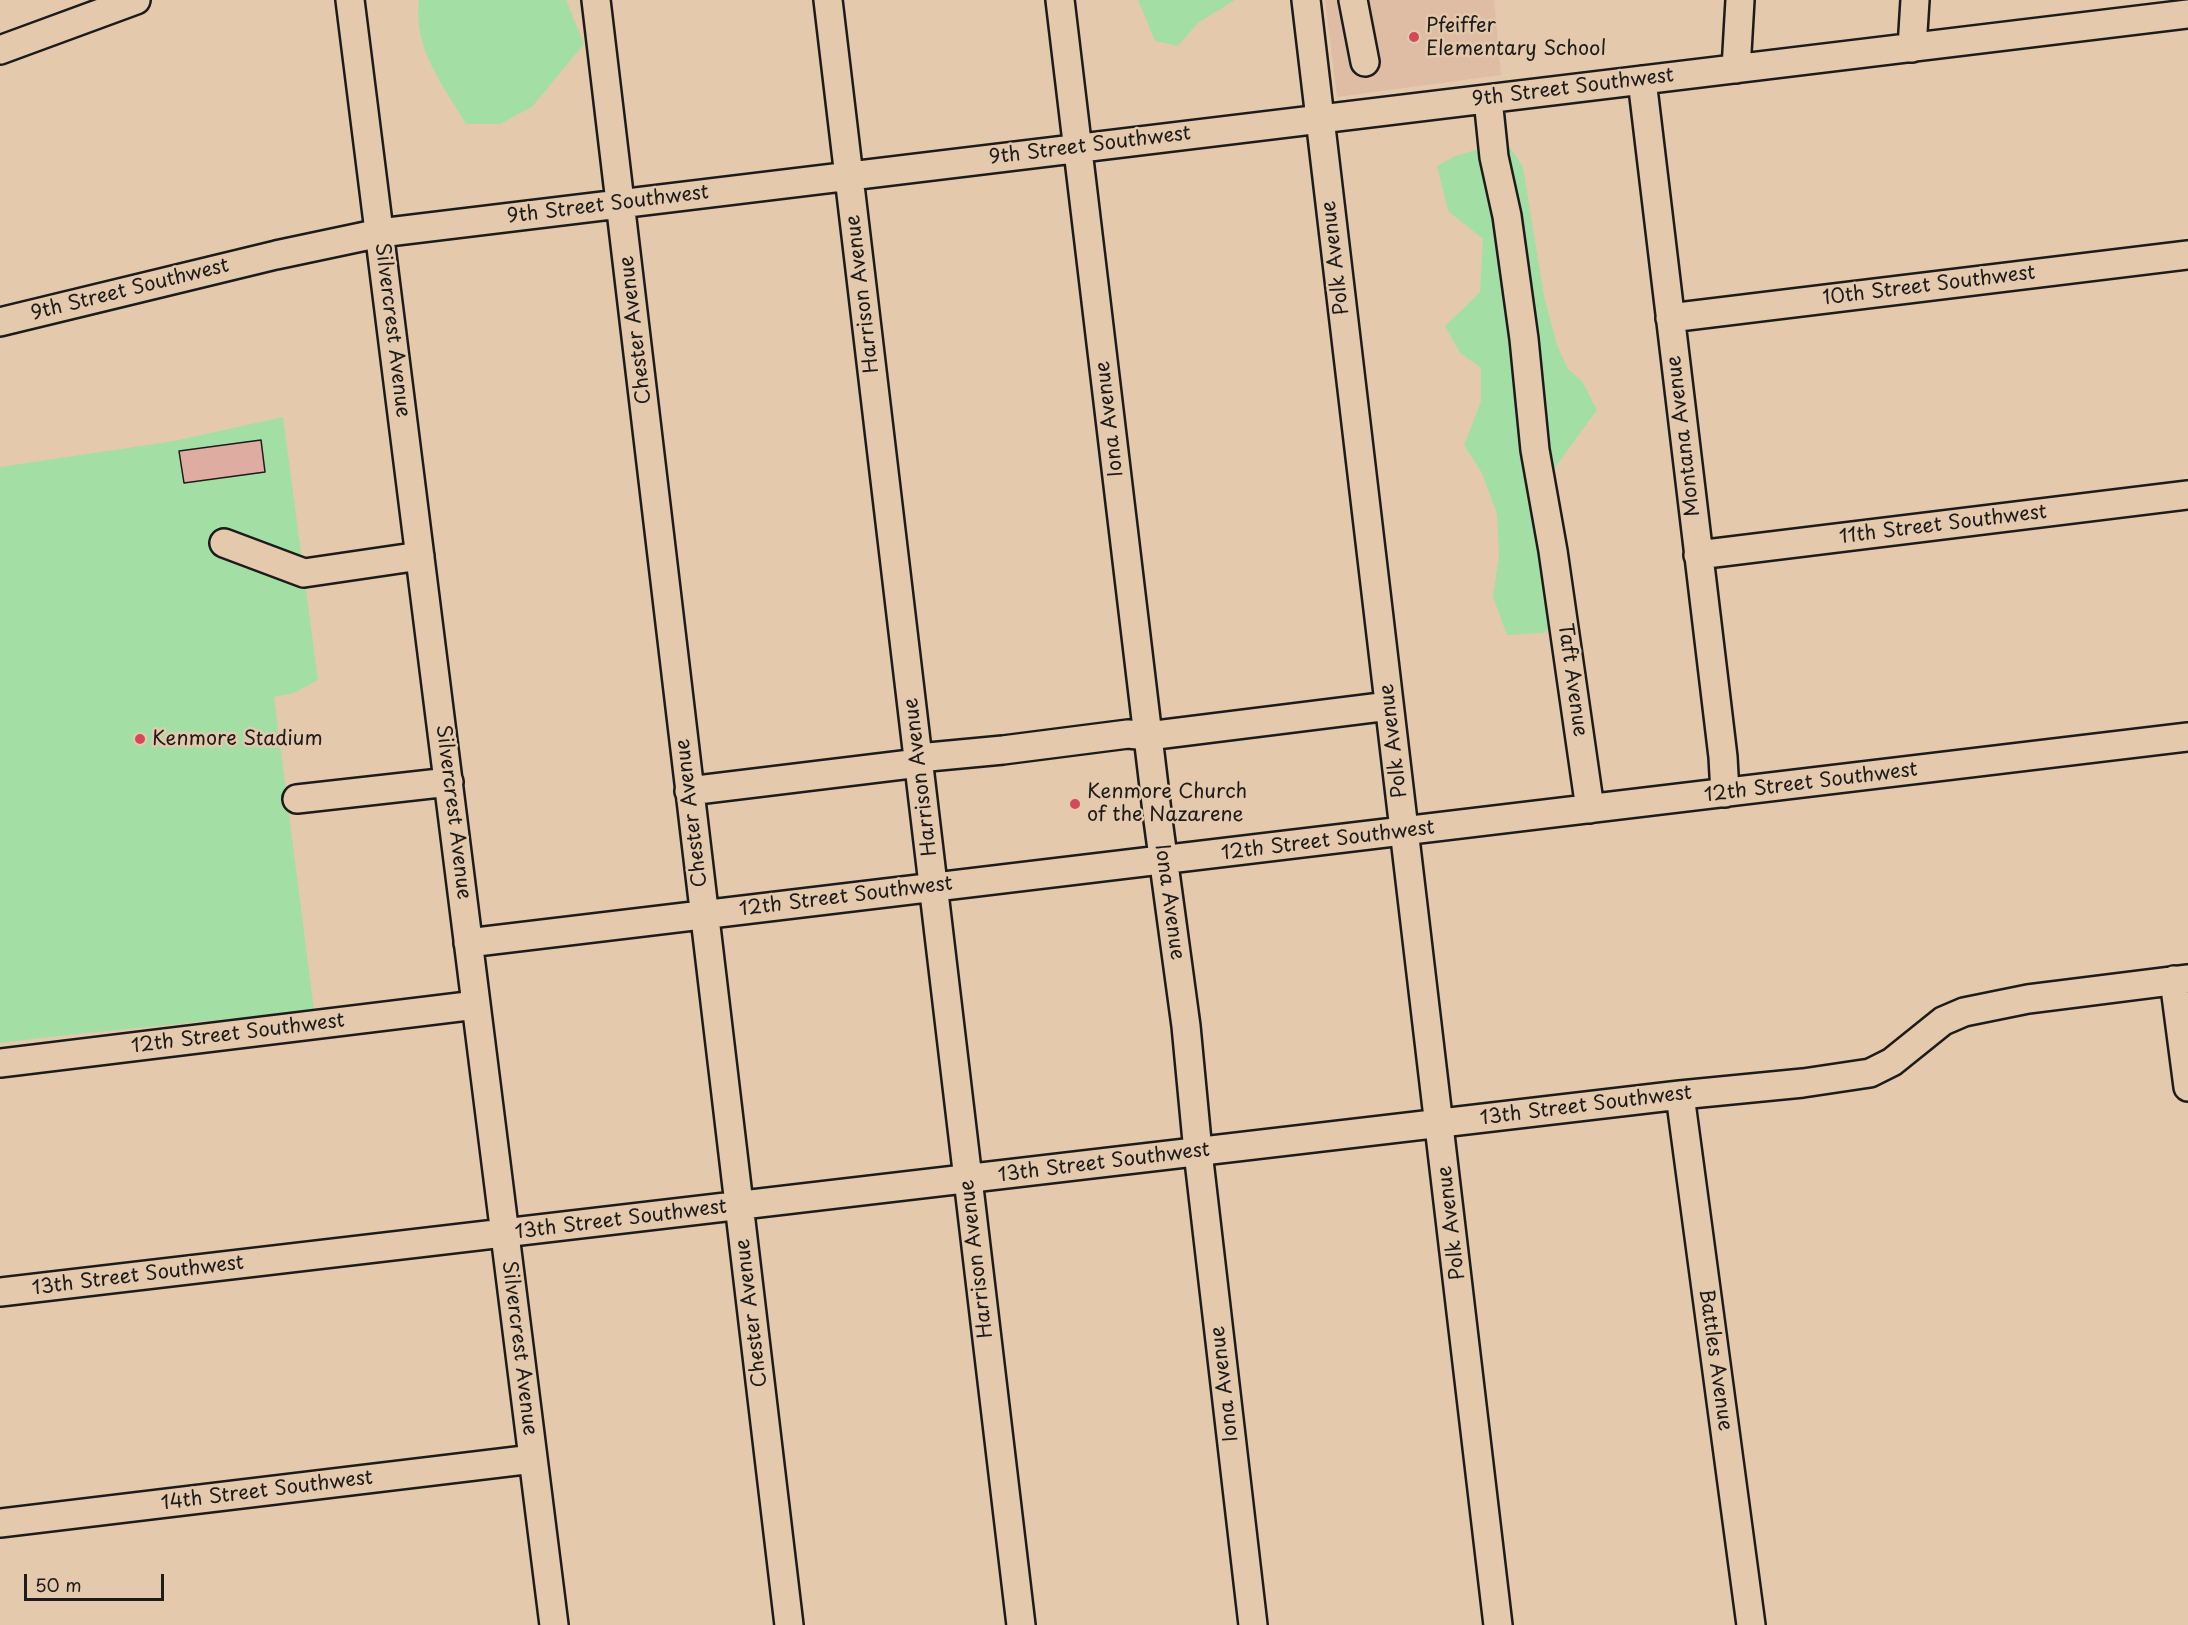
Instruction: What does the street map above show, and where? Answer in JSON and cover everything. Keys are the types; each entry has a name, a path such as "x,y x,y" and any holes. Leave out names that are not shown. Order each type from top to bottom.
{"street":[{"path":"0,50 136,0"},
{"name":"Silvercrest Avenue","path":"350,0 554,1625"},
{"name":"Chester Avenue","path":"596,0 789,1625"},
{"name":"Harrison Avenue","path":"828,0 1021,1625"},
{"name":"Iona Avenue","path":"1060,0 1163,860 1186,1026 1198,1152 1253,1625"},
{"name":"Polk Avenue","path":"1306,0 1498,1625"},
{"path":"1353,0 1365,62"},
{"path":"1736,69 1740,0"},
{"path":"1912,48 1915,0"},
{"name":"9th Street Southwest","path":"0,322 276,255 380,233 849,174 2188,14"},
{"name":"Montana Avenue","path":"1642,80 1723,757 1725,793"},
{"name":"Taft Avenue","path":"1488,99 1494,157 1507,216 1524,339 1535,450 1553,551 1590,809"},
{"name":"10th Street Southwest","path":"1670,318 2188,255"},
{"name":"11th Street Southwest","path":"1698,555 2188,495"},
{"path":"224,543 307,573 420,556"},
{"path":"689,791 1128,734 1148,736 1389,706"},
{"name":"12th Street Southwest","path":"468,943 2188,737"},
{"path":"297,799 448,782"},
{"path":"2181,980 2188,1087"},
{"name":"13th Street Southwest","path":"0,1292 1680,1095 1803,1083 1870,1073 1892,1062 1943,1021 1964,1012 2028,999 2181,980"},
{"name":"12th Street Southwest","path":"0,1063 476,1005"},
{"name":"Battles Avenue","path":"1680,1095 1751,1625"},
{"name":"14th Street Southwest","path":"0,1523 533,1459"}],"shaded area":[{"name":"Pfeiffer Elementary School","path":"1325,0 1494,0 1501,75 1337,97"}],"green space":[{"path":"419,0 566,0 584,44 532,107 500,124 466,124 439,80 425,50 418,18"},
{"path":"1138,0 1235,0 1198,23 1178,46 1155,41"},
{"path":"1506,141 1523,167 1544,296 1557,345 1568,369 1582,381 1597,410 1554,469 1560,546 1577,611 1543,633 1507,635 1493,597 1499,555 1497,514 1482,473 1464,445 1481,401 1481,368 1460,353 1445,326 1480,292 1483,239 1448,211 1437,166 1455,156"},
{"name":"Kenmore Stadium","path":"283,417 318,680 294,693 274,697 314,1010 0,1043 0,467 174,441"}],"building":[{"path":"261,440 265,472 184,483 179,451"}],"place":[{"name":"Pfeiffer Elementary School","path":"1414,37"},
{"name":"Kenmore Stadium","path":"140,739"},
{"name":"Kenmore Church of the Nazarene","path":"1075,804"}]}
